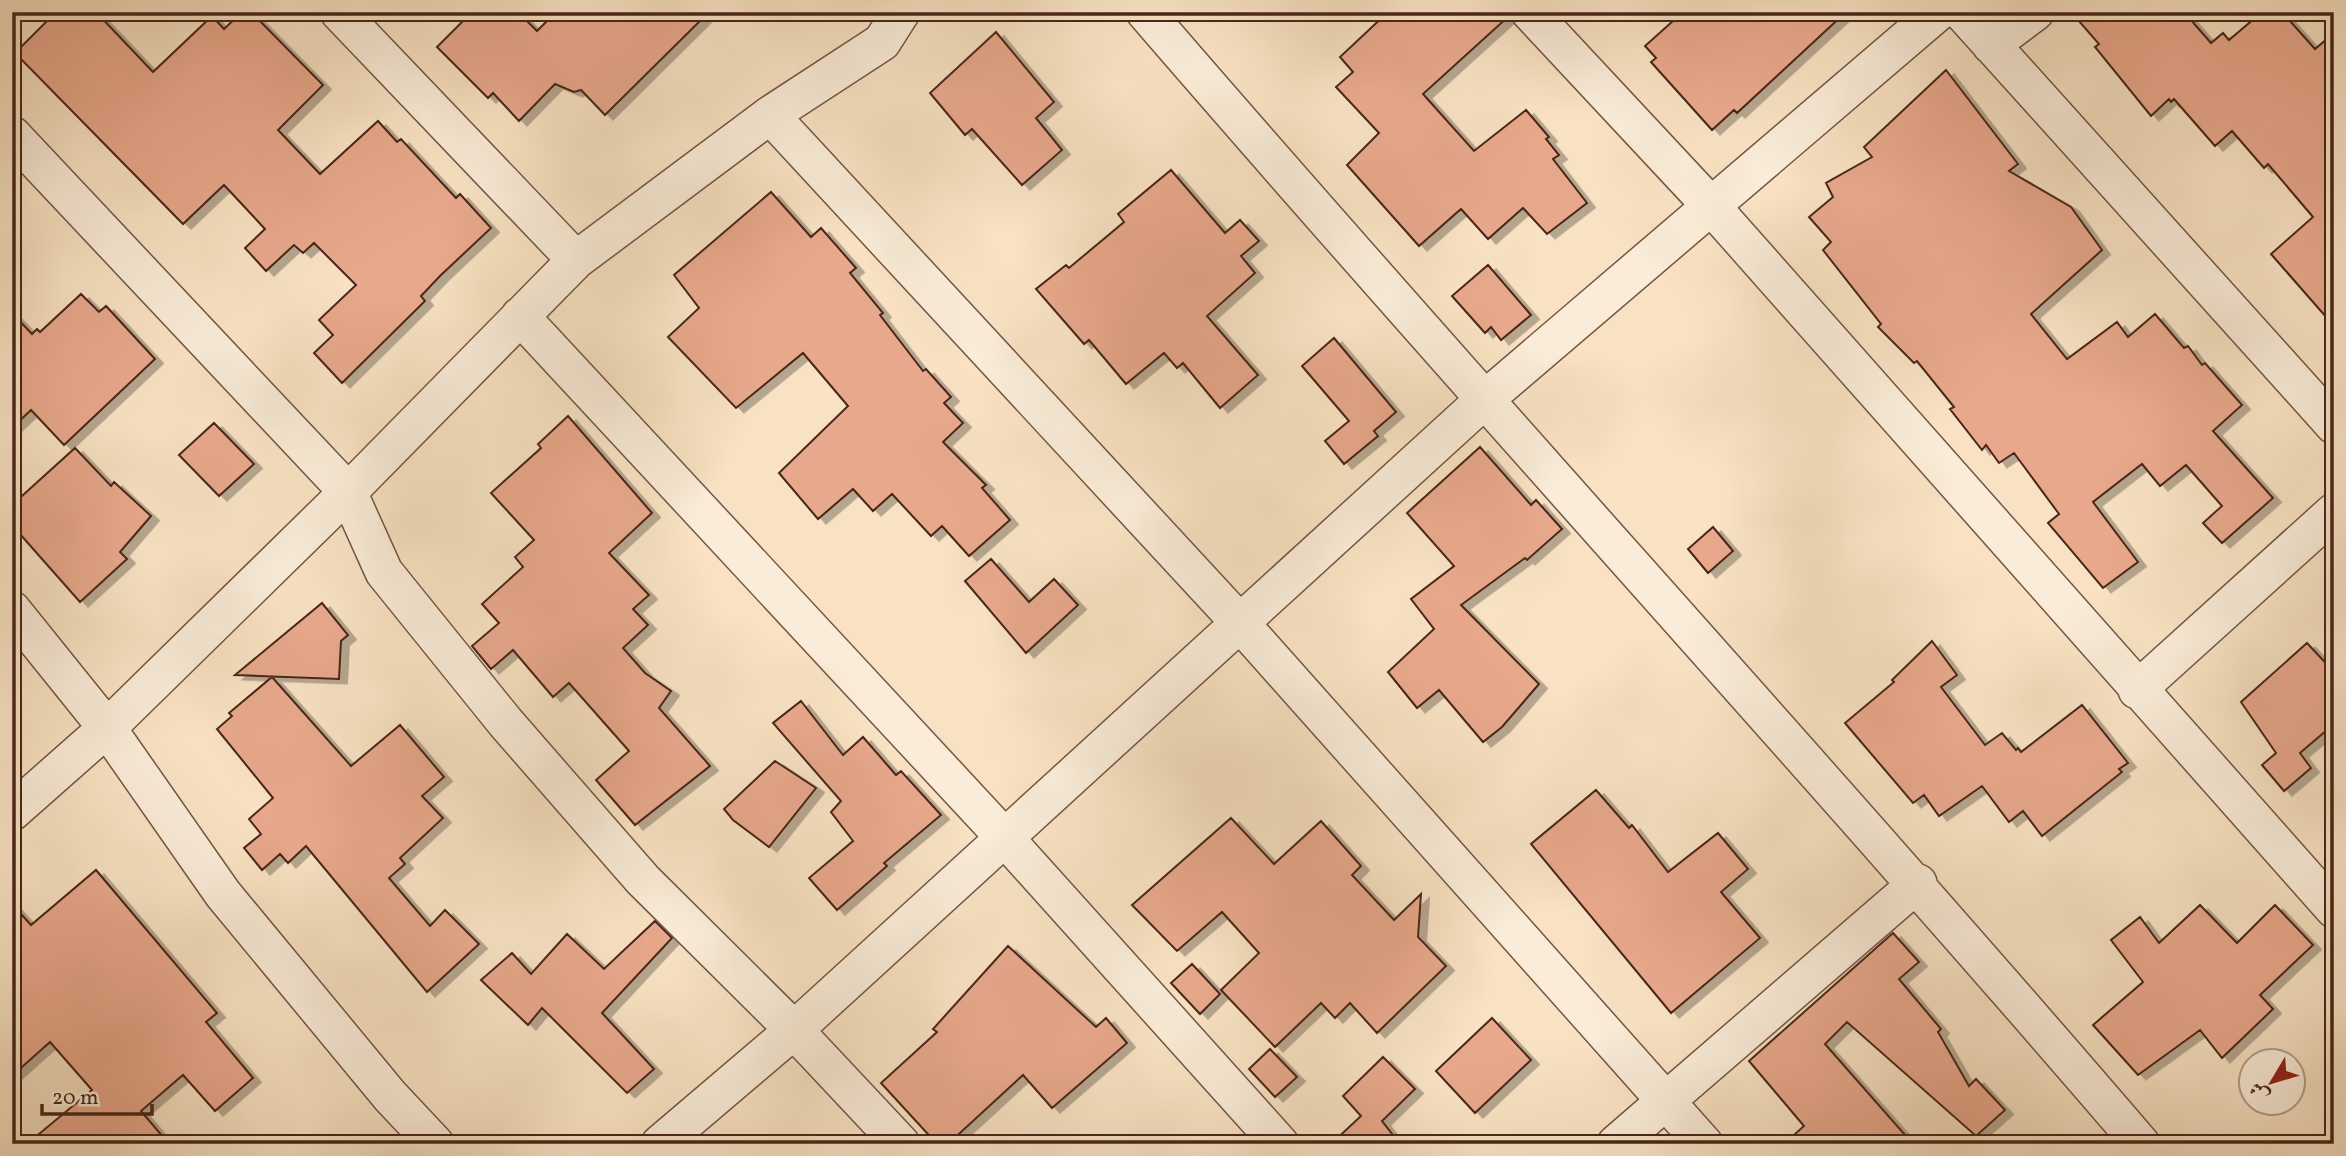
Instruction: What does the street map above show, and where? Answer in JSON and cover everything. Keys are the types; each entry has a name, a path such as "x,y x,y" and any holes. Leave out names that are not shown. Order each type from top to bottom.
{"street":[{"path":"12,812 107,727 348,492 576,260 770,115 882,42 901,12"},
{"path":"1146,12 1483,401 1918,883 2141,1144"},
{"path":"1530,12 1712,206 2137,690 2334,909"},
{"path":"660,1144 794,1030 1003,836 1483,401 1938,12"},
{"path":"1962,12 2334,425"},
{"path":"1992,46 2035,12"},
{"path":"353,17 576,260"},
{"path":"770,115 1240,622 1704,1144"},
{"path":"12,135 348,492 384,572 506,723 643,880 794,1030 901,1144"},
{"path":"520,316 1003,836 1280,1144"},
{"path":"2137,690 2334,512"},
{"path":"12,610 107,727 223,894 381,1085 435,1144"},
{"path":"1616,1144 1918,883"}],"building":[{"path":"56,12 96,12 153,72 212,16 224,29 242,12 251,12 323,85 278,130 320,174 378,121 397,142 401,139 456,198 460,194 491,228 440,276 421,296 425,301 342,383 314,353 333,335 319,320 356,285 314,243 303,253 294,245 266,271 245,248 265,229 224,185 183,224 15,53"},
{"path":"472,12 518,12 537,31 556,12 709,12 605,115 581,90 574,92 555,84 519,121 493,93 488,98 437,47"},
{"path":"1388,12 1510,12 1509,16 1423,94 1474,151 1526,110 1549,137 1546,139 1559,155 1553,159 1587,203 1547,234 1523,208 1488,239 1461,209 1419,246 1347,165 1379,133 1336,87 1353,72 1340,57"},
{"path":"1683,12 1846,12 1737,113 1734,110 1712,130 1651,62 1656,58 1645,46"},
{"path":"2071,12 2184,12 2211,43 2223,33 2229,40 2262,12 2282,12 2315,49 2334,33 2334,326 2271,254 2313,217 2268,164 2264,168 2232,131 2215,146 2174,99 2171,102 2169,99 2151,116 2095,47 2099,44"},
{"path":"996,32 1054,102 1036,118 1062,150 1022,185 972,129 965,135 930,93"},
{"path":"1946,70 2018,164 2009,171 2071,207 2102,250 2031,314 2067,359 2117,322 2128,337 2155,314 2184,348 2188,346 2202,365 2205,363 2242,405 2213,431 2273,498 2222,543 2203,523 2222,506 2186,465 2160,486 2142,464 2093,502 2138,562 2103,588 2048,523 2059,514 2014,453 1999,463 1986,445 1982,450 1950,409 1954,407 1917,361 1914,363 1878,327 1881,324 1823,250 1831,242 1809,217 1833,197 1826,183 1872,157 1864,147"},
{"path":"1171,170 1225,233 1240,220 1259,241 1241,256 1255,273 1207,316 1258,375 1220,408 1183,363 1177,368 1164,353 1126,384 1089,340 1084,344 1036,289 1066,265 1069,268 1124,222 1118,214"},
{"path":"771,192 811,237 821,228 856,268 850,273 883,313 880,315 923,371 926,369 951,397 944,403 963,423 943,442 986,485 982,488 1010,520 969,556 942,526 931,536 892,494 873,511 853,489 818,519 779,473 848,406 803,353 736,408 668,337 699,308 674,275"},
{"path":"1488,265 1531,315 1501,340 1491,327 1485,333 1452,296"},
{"path":"81,294 99,312 106,306 155,359 64,445 31,410 12,428 12,313 32,334 37,329 40,332"},
{"path":"1334,338 1396,412 1374,431 1378,436 1344,464 1325,441 1349,421 1302,366"},
{"path":"568,416 652,513 609,553 649,595 633,609 648,625 623,648 645,673 671,691 659,708 710,766 635,825 596,780 629,751 569,683 553,697 513,650 491,669 472,646 499,623 482,604 523,567 515,557 534,540 491,493 541,448 538,444"},
{"path":"214,423 254,464 219,496 179,455"},
{"path":"1480,447 1531,505 1536,500 1562,529 1527,560 1525,558 1461,605 1539,684 1502,727 1483,742 1439,690 1417,708 1388,672 1434,629 1411,599 1454,566 1407,513"},
{"path":"75,448 111,486 114,482 151,516 120,552 127,559 80,602 12,525 12,505"},
{"path":"1713,527 1733,551 1708,573 1688,549"},
{"path":"991,559 1029,602 1054,579 1078,605 1026,653 965,581"},
{"path":"322,603 348,635 341,641 339,679 235,675"},
{"path":"1932,641 1957,675 1941,687 1985,745 2002,733 2016,750 2018,748 2021,752 2082,705 2128,763 2119,769 2122,772 2042,836 2023,811 2009,822 1982,786 1939,816 1924,795 1913,803 1845,723 1894,682 1892,680"},
{"path":"2307,643 2334,672 2334,724 2300,753 2311,768 2284,791 2262,765 2276,753 2241,702"},
{"path":"272,677 351,766 400,725 444,777 422,796 443,818 400,858 405,864 389,878 430,926 445,910 479,944 427,992 306,846 288,863 280,854 262,870 244,848 261,834 249,819 273,798 217,729 232,716 229,713"},
{"path":"801,701 843,755 863,737 896,775 901,771 941,815 884,863 887,866 837,910 809,878 853,841 831,812 841,801 773,723"},
{"path":"775,761 816,788 769,847 733,820 724,809"},
{"path":"1596,790 1629,828 1632,825 1668,872 1718,833 1748,869 1721,892 1760,938 1671,1013 1531,844"},
{"path":"1231,818 1274,864 1321,821 1361,866 1352,875 1394,920 1421,894 1418,937 1446,966 1377,1033 1350,1003 1335,1018 1321,1003 1275,1047 1221,990 1259,953 1222,912 1177,951 1132,905"},
{"path":"96,870 217,1013 206,1022 253,1078 215,1111 183,1075 141,1111 169,1144 27,1144 92,1090 50,1042 12,1076 12,904 31,925"},
{"path":"2200,905 2237,943 2275,905 2313,945 2260,995 2273,1009 2222,1058 2200,1030 2138,1075 2093,1025 2143,982 2111,940 2140,917 2159,943"},
{"path":"655,921 672,938 602,1013 654,1069 627,1093 542,1008 528,1025 481,980 512,953 531,974 567,934 604,969"},
{"path":"1893,933 1919,962 1899,979 1941,1029 1938,1032 1969,1086 1976,1079 2005,1110 1976,1136 1847,1022 1825,1044 1913,1144 1784,1144 1804,1126 1749,1061"},
{"path":"1008,946 1096,1027 1106,1018 1127,1043 1052,1108 1023,1075 948,1144 937,1144 881,1083 937,1032 933,1029"},
{"path":"1192,964 1220,994 1200,1014 1171,983"},
{"path":"1492,1018 1531,1060 1475,1113 1436,1071"},
{"path":"1270,1049 1297,1077 1275,1097 1249,1069"},
{"path":"1383,1057 1415,1089 1382,1121 1400,1144 1331,1144 1361,1116 1343,1096"}]}
